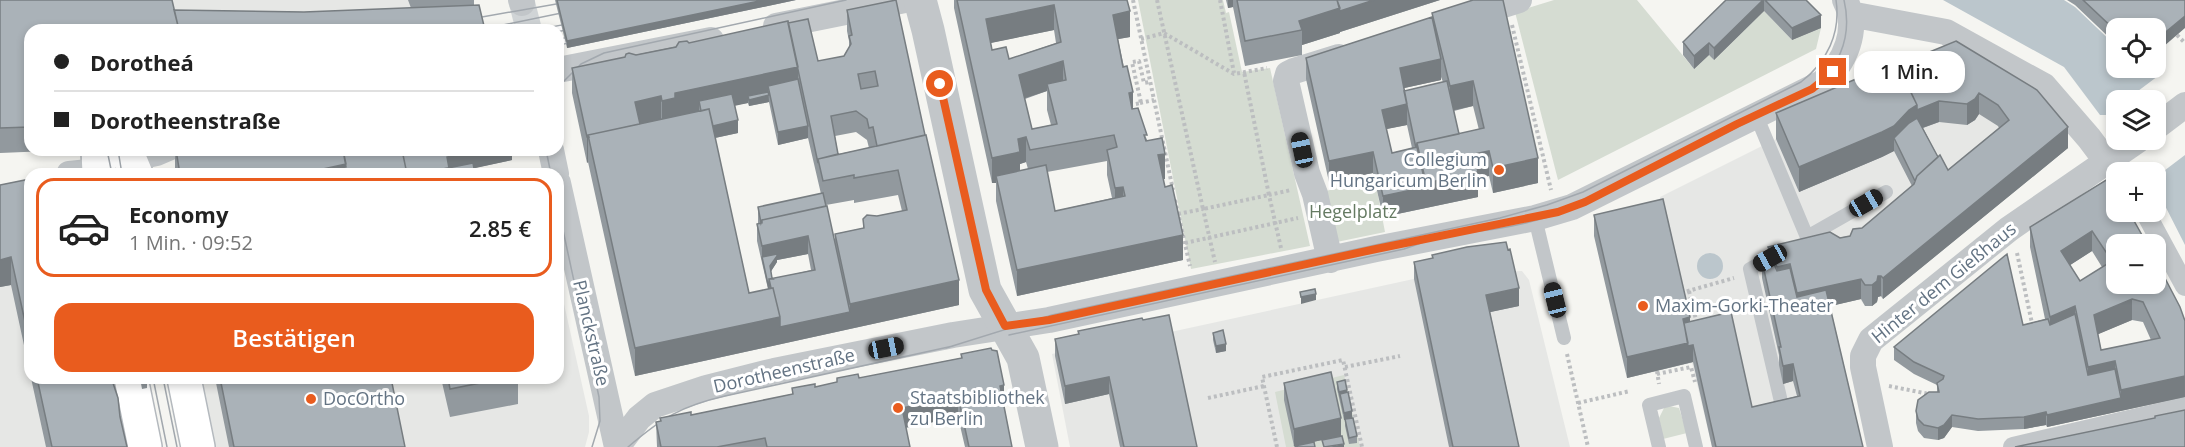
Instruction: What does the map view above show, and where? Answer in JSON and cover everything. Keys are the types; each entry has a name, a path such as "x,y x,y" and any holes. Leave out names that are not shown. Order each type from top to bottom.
{"main road":[{"path":"133,384 145,447"},
{"path":"185,384 198,447"}],"street":[{"path":"564,69 905,0"},
{"path":"920,0 986,290 1023,358 1042,447"},
{"path":"1451,22 1513,2"},
{"path":"1848,7 1946,33 2044,86 2082,130 2121,156"},
{"name":"Dorotheenstraße","path":"617,447 646,412 656,405 676,397 774,371 953,335 1049,320 1376,249 1535,218 1585,202 1812,89 1828,78 1839,64 1845,51 1850,33 1848,7"},
{"path":"1330,260 1315,194 1306,173 1286,81 1291,73 1361,50"},
{"path":"2166,120 2184,106"},
{"path":"108,165 157,156"},
{"name":"Hinter dem Gießhaus","path":"1880,447 1865,382 1863,356 1871,340 2009,229 2121,156"},
{"name":"Planckstraße","path":"564,210 617,447"},
{"path":"2150,222 2185,286"},
{"path":"2013,447 2185,407"}],"lane":[{"path":"1756,115 1798,242"},
{"path":"1782,406 1750,269 1886,192"},
{"path":"1535,218 1564,338"},
{"path":"1659,447 1649,405 1684,396 1696,447"}],"path":[{"path":"1133,0 1195,289"},
{"path":"1157,0 1220,284"},
{"path":"1220,0 1234,74"},
{"path":"1513,2 1552,194"},
{"path":"1141,39 1164,33 1234,74 1272,68 1291,73"},
{"path":"2177,35 2185,43"},
{"path":"1141,103 1132,62 1139,61 1144,83 1150,81"},
{"path":"1244,72 1286,269"},
{"path":"1130,105 1154,100"},
{"path":"1178,214 1269,195"},
{"path":"1185,243 1320,213"},
{"path":"2009,229 2034,334"},
{"path":"1680,293 1728,281 1750,269"},
{"path":"1689,291 1697,325"},
{"path":"1564,338 1587,447"},
{"path":"1345,367 1400,356"},
{"path":"1277,447 1262,377 1343,360 1362,447"},
{"path":"1659,384 1657,373 1691,367 1692,372"},
{"path":"1865,382 1937,396"},
{"path":"1208,399 1264,386"},
{"path":"1578,403 1630,391"}],"shaded area":[{"path":"117,0 472,0 474,7 194,18"},
{"path":"1943,0 2064,0 2075,7 2106,36 2106,78 2155,78 2165,90 2106,90 2106,115 2100,115 2064,67"},
{"path":"1896,87 2037,110 1883,299 1878,297 1877,302 1872,306 1865,306 1860,299 1826,307 1859,447 1712,447 1692,363 1627,378 1662,220 1660,197 1776,139"},
{"path":"2166,91 2185,114 2185,245 2166,208 2166,162 2156,162 2156,150 2166,150"},
{"path":"24,190 24,384 126,384 139,447 0,447 0,195"},
{"path":"1710,253 1719,257 1723,266 1719,275 1710,279 1701,275 1697,266 1701,257"},
{"path":"1522,271 1529,280 1570,447 1070,447 1052,354 1142,335 1143,338 1432,275"},
{"path":"564,304 589,416 589,432 585,447 204,447 191,384 564,384"}],"green space":[{"name":"Hegelplatz","path":"1138,0 1223,0 1226,13 1229,12 1242,72 1270,68 1310,246 1191,269"},
{"path":"1554,0 1637,0 1694,69 1709,55 1714,60 1764,11 1792,40 1821,28 1816,49 1558,180 1515,12"},
{"name":"Hegelplatz","path":"1375,180 1385,232 1332,243 1321,192"},
{"path":"1344,375 1360,447 1286,447 1275,392"},
{"path":"1669,406 1679,408 1687,433 1663,439 1659,418 1664,408"}],"pier":[{"path":"2155,78 2160,78 2185,109 2185,155 2166,169 2166,162 2140,162 2132,150 2166,150 2166,90 2139,90"}],"building":[{"path":"0,0 172,0 178,24 24,24 24,127 0,128"},
{"path":"557,0 764,0 567,41"},
{"path":"896,0 925,135 877,146 873,127 869,128 867,119 856,111 831,116 838,154 818,159 818,163 788,23 808,19 818,61 844,56 851,44 849,36 852,35 847,10","holes":["875,71 878,86 861,89 858,74"]},
{"path":"957,0 1127,0 1130,11 1113,15 1123,67 1127,66 1133,92 1129,93 1132,109 1138,108 1147,135 1144,135 1146,141 1162,138 1165,154 1158,155 1165,187 1172,185 1183,235 1017,270 996,176 1046,165 1055,211 1125,196 1123,187 1115,188 1107,150 1117,147 1114,135 1030,150 1026,137 1018,139 1020,152 992,158","holes":["1054,5 1061,42 1009,59 1006,47 992,50 986,19","1063,61 1066,80 1047,84 1057,124 1032,129 1019,75"]},
{"path":"1237,0 1337,0 1340,8 1299,21 1302,30 1245,41"},
{"path":"1337,0 1374,0 1340,11"},
{"path":"1473,0 1503,0 1538,158 1493,168 1489,151 1474,154 1478,172 1426,183 1417,143 1484,128 1473,81 1450,86 1432,13"},
{"path":"1726,0 1763,0 1714,48 1709,43 1694,56 1683,42"},
{"path":"1765,0 1806,0 1821,15 1792,28"},
{"path":"2083,0 2185,0 2185,16 2166,32 2166,18 2106,18 2106,22"},
{"path":"479,5 484,24 178,24 174,10 304,12"},
{"path":"1432,17 1441,59 1400,68 1407,104 1382,110 1392,153 1417,147 1426,187 1383,196 1373,152 1329,161 1306,58"},
{"path":"788,21 798,67 675,93 675,98 662,101 661,96 635,102 640,124 587,137 572,68 625,57 629,53 636,55 676,47 679,42 689,43"},
{"path":"1956,41 2037,90 2068,127 1883,278 1878,276 1877,281 1872,285 1865,285 1861,279 1797,293 1790,264 1777,267 1768,247 1830,232 1840,238 1850,236 1853,229 1862,228 1914,184 1917,176 1940,155 1948,170 2009,120 1998,105 1979,93 1967,104 1939,101 1917,110 1917,105 1898,65"},
{"path":"1896,62 1917,105 1894,126 1799,167 1776,113"},
{"path":"798,79 808,126 778,132 768,86"},
{"path":"1447,81 1459,134 1417,143 1416,148 1404,91"},
{"path":"768,92 769,95 749,100 748,96"},
{"path":"732,94 738,120 713,126 709,109 701,111 699,101"},
{"path":"709,109 749,293 773,288 780,317 635,348 588,135"},
{"path":"1917,118 1938,157 1917,176 1915,181 1894,138"},
{"path":"926,135 959,280 850,304 835,234 864,228 863,219 867,215 877,216 907,210 898,170 823,181 818,159"},
{"path":"177,156 344,156 346,164 328,168 179,168"},
{"path":"344,156 403,156 406,168 341,168 346,167"},
{"path":"403,156 451,156 447,157 449,168 406,168"},
{"path":"473,163 474,168 448,168"},
{"path":"24,180 24,317 11,257 0,260 0,185"},
{"path":"2106,180 2106,222 2135,222 2141,234 2106,234 2106,252 2092,231 2061,251 2080,281 2106,265 2106,294 2166,294 2166,280 2185,321 2185,376 2121,390 2115,361 2088,367 2075,306 2050,317 2030,227","holes":["2132,299 2143,302 2160,338 2101,350 2094,315"]},
{"path":"823,193 826,206 762,220 761,223 758,207"},
{"path":"1663,199 1690,317 1683,319 1688,343 1627,357 1594,215"},
{"path":"827,206 850,312 780,327 780,317 769,279 815,270 808,236 762,246 757,224 762,223 762,220"},
{"path":"1506,242 1508,250 1510,249 1519,288 1486,295 1519,447 1453,447 1414,262 1433,258 1432,255 1467,247"},
{"path":"1768,251 1777,271 1790,268 1797,297 1826,290 1863,447 1716,447 1693,345 1688,346 1684,323 1731,312 1752,407 1800,396 1793,364 1783,366 1762,261"},
{"path":"777,254 770,266 773,279 769,279 769,289 762,257"},
{"path":"2007,254 2023,325 2048,319 2050,325 2075,314 2088,375 2115,369 2121,398 2047,415 2046,412 2024,417 1978,419 1952,415 1944,425 1938,428 1924,425 1918,419 1916,411 1918,400 1929,392 1939,392 1937,383 1944,376 1914,362 1894,347"},
{"path":"1315,289 1316,294 1301,297 1300,292"},
{"path":"1169,315 1197,447 1124,447 1109,377 1065,386 1055,339 1079,334 1078,331"},
{"path":"1223,330 1226,344 1216,346 1213,333"},
{"name":"Staatsbibliothek zu Berlin","path":"991,348 997,351 1004,385 1000,386 1012,447 969,447 958,396 902,408 910,447 767,447 765,438 717,447 661,447 656,422 661,421 660,418 691,412 691,415 793,394 792,388 815,384 815,387 837,382 837,378 858,374 859,378 962,358 961,354"},
{"path":"1331,372 1341,418 1294,429 1284,383"},
{"path":"1345,380 1347,390 1339,392 1337,382"},
{"path":"38,384 113,384 127,447 52,447"},
{"path":"221,384 392,384 405,447 234,447"},
{"path":"449,384 475,384 450,389"},
{"path":"1348,392 1352,411 1344,413 1340,394"},
{"path":"2185,410 2185,447 2015,447 2155,418 2155,416"},
{"path":"1353,418 1357,436 1349,438 1345,419"},
{"path":"1342,436 1344,444 1324,447 1322,440"},
{"path":"1314,442 1315,447 1295,446"}],"tunnel":[{"path":"522,3 527,24"}],"tram line":[{"path":"465,20 579,0"},
{"path":"564,81 581,64 604,53 846,0"},
{"path":"946,348 1052,315 1500,218 1583,192 1801,82 1818,65 1830,46 1836,24 1836,0"},
{"path":"1457,233 1515,226 1572,209 1806,93 1827,75 1840,53 1846,28 1844,0"},
{"path":"508,24 576,10"},
{"path":"108,156 111,168"},
{"path":"119,156 121,168"},
{"path":"547,156 550,168"},
{"path":"1009,335 1404,249 1447,234"},
{"path":"564,235 599,397 600,421 592,447"},
{"path":"628,447 673,414 696,404 953,346"},
{"path":"154,384 167,447"},
{"path":"164,384 177,447"}],"railway":[{"path":"564,28 577,25"},
{"path":"564,41 582,38"}],"place":[{"name":"Collegium Hungaricum Berlin","path":"1499,170"},
{"name":"Maxim-Gorki-Theater","path":"1643,306"},
{"name":"DocOrtho","path":"311,399"},
{"name":"Staatsbibliothek zu Berlin","path":"898,408"}],"route":[{"path":"940,84 986,290 1005,326 1049,320 1558,212 1585,202 1737,124 1812,89 1833,72"}]}
